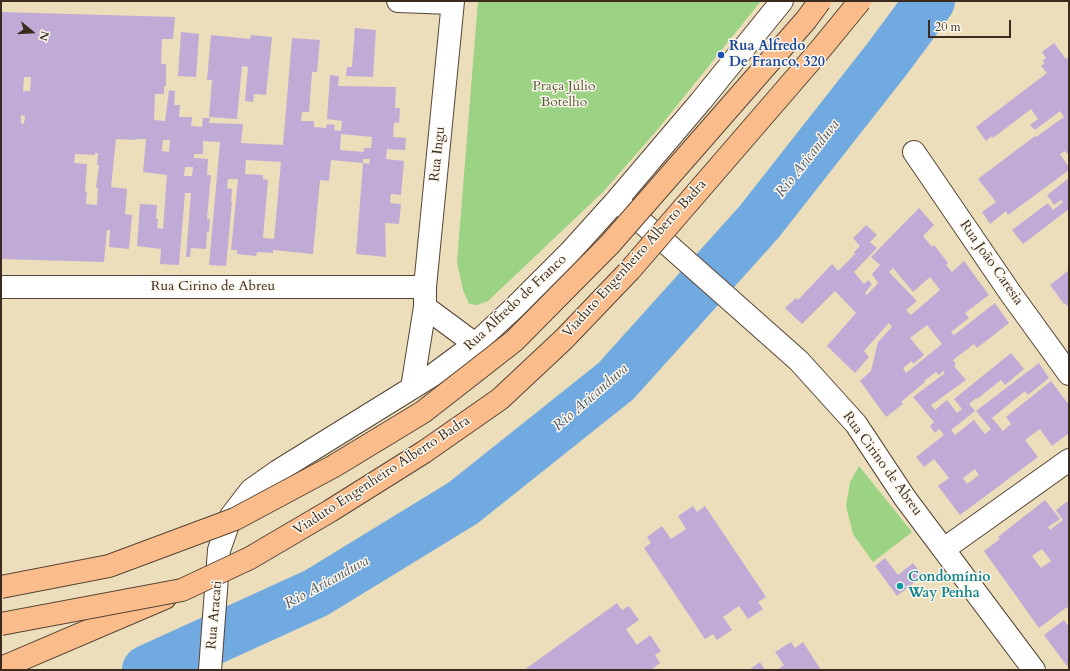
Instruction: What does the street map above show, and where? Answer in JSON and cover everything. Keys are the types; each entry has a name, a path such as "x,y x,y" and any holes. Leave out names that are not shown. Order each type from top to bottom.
{"highway":[{"name":"Viaduto Engenheiro Alberto Badra","path":"1,587 109,566 235,519 334,466 423,412 514,341 610,244 806,20 820,1"},
{"name":"Viaduto Engenheiro Alberto Badra","path":"1,624 182,590 250,558 330,511 424,452 500,399 564,339 630,270 819,51 860,1"},
{"path":"1,668 182,590"}],"street":[{"path":"398,1 453,2"},
{"name":"Rua Alfredo de Franco","path":"219,560 219,550 231,516 252,490 278,471 433,375 475,344 514,308 570,252 616,201 701,101 782,1"},
{"name":"Rua Ingu","path":"412,388 425,297 453,2"},
{"name":"Rua João Caresia","path":"914,152 1069,374"},
{"name":"Rua Cirino de Abreu","path":"616,201 666,243 799,361 856,424 905,498 1034,670"},
{"name":"Rua Cirino de Abreu","path":"1,287 425,297"},
{"path":"425,297 475,344"},
{"path":"944,549 1069,460"},
{"name":"Rua Aracati","path":"210,670 219,560"}],"green space":[{"name":"Praça Júlio Botelho","path":"478,1 761,1 658,129 603,192 488,301 477,305 469,304 463,290 457,262"},
{"path":"859,466 912,532 873,562 853,534 846,506 850,482"}],"building":[{"path":"1,12 175,17 173,39 162,39 161,64 166,64 166,86 164,86 164,94 155,94 154,120 165,121 169,90 175,91 174,105 180,105 179,117 192,117 191,126 202,127 203,118 210,118 209,123 243,124 241,143 283,145 292,38 320,40 317,72 312,72 309,112 302,112 301,121 314,121 314,127 326,128 327,124 335,125 334,130 341,131 342,121 327,119 330,75 339,76 338,86 396,87 395,108 400,108 399,123 394,122 393,137 406,138 405,150 387,149 386,159 404,161 401,195 391,194 390,203 401,204 399,224 385,223 386,257 356,254 363,163 331,160 329,181 320,180 313,254 273,250 273,253 257,252 256,256 237,254 237,250 231,250 238,179 228,179 227,188 232,189 232,202 226,266 209,265 220,142 203,141 203,154 194,154 194,158 208,159 207,175 211,175 207,219 210,219 209,232 207,232 206,249 191,248 190,257 186,257 191,193 185,193 179,265 160,264 161,249 137,246 140,204 157,205 157,228 163,229 167,175 143,172 146,139 116,139 111,187 127,189 125,214 132,215 129,249 109,247 110,230 107,230 104,262 1,259","holes":["24,77 31,77 30,91 23,91","21,115 25,116 24,124 21,123","341,134 372,137 371,148 364,148 364,152 340,150","163,140 170,140 169,152 162,151","95,153 98,153 97,165 99,165 96,188 98,188 97,205 86,204 87,192 85,192 87,164 74,163 75,154 95,155","363,159 370,159 369,164 363,163","246,160 281,162 274,239 263,238 268,180 263,179 263,175 245,174","185,167 193,167 192,176 184,176"]},
{"path":"355,28 376,30 373,77 346,76 347,67 352,67"},
{"path":"181,32 199,34 196,77 178,76"},
{"path":"211,35 250,39 251,35 272,37 266,95 254,94 253,102 245,101 248,67 242,66 237,119 209,117 212,80 207,80"},
{"path":"1054,43 1066,59 1069,57 1069,156 1065,151 1060,154 1069,167 1069,170 1008,215 1006,211 990,224 982,212 996,202 978,179 1035,136 1036,137 1064,117 1060,111 1035,130 1030,125 1038,119 1031,109 993,138 992,136 986,141 976,127 1047,73 1041,66 1045,63 1042,61 1046,58 1042,52"},
{"path":"1069,178 1069,209 1023,244 1012,230 1048,203 1053,210 1063,202 1061,200 1054,205 1047,195"},
{"path":"919,208 934,225 923,236 932,247 934,245 948,263 946,265 952,272 964,261 989,295 965,313 969,318 951,332 954,335 995,303 1009,323 977,348 974,344 953,360 956,364 954,366 966,380 931,405 935,410 947,400 957,413 962,409 954,399 1011,353 1024,369 1005,385 1001,380 969,404 975,411 951,430 955,435 974,420 985,434 991,429 976,411 1039,363 1049,378 1028,395 1025,391 992,418 1003,431 1011,424 1006,417 1051,381 1069,405 1069,433 1052,446 1040,429 1025,440 1038,457 960,515 938,486 949,478 934,459 924,467 916,457 944,435 939,429 935,433 930,426 934,422 913,397 945,373 943,371 939,375 936,372 901,402 903,404 886,417 860,381 871,371 878,342 892,327 889,323 864,351 869,357 855,373 827,346 856,313 835,291 802,324 785,308 796,298 798,300 832,264 838,271 855,254 854,252 860,246 853,238 866,225 877,235 870,242 877,248 854,272 864,284 868,280 872,284 865,293 867,295 878,283 872,274 880,265 871,257","holes":["893,268 913,292 930,277 940,290 911,315 906,310 917,301 889,272","927,325 942,344 906,373 903,368 912,361 913,364 924,355 910,338","975,469 979,475 967,484 963,478"]},
{"path":"1069,270 1069,308 1065,303 1064,304 1050,285"},
{"path":"1045,500 1060,519 1048,527 1050,530 1063,520 1056,510 1069,500 1069,609 1067,607 1039,628 984,551 1000,539 998,537","holes":["1042,549 1051,561 1041,568 1032,556"]},
{"path":"693,506 697,512 705,506 766,597 758,602 763,609 748,619 739,606 723,617 732,630 717,640 713,634 705,639 644,548 651,543 647,537 662,526 671,539 686,529 678,516"},
{"name":"Condomínio Way Penha","path":"885,558 898,575 913,563 923,576 897,596 875,566"},
{"path":"617,603 622,610 629,606 639,620 626,629 637,645 650,635 661,651 655,655 660,663 651,670 524,670"},
{"path":"1064,620 1069,627 1069,665 1067,666 1044,635"},
{"path":"791,642 795,648 803,642 821,670 777,670 784,665 775,652"},
{"path":"760,662 765,670 749,670"}],"waterway":[{"name":"Rio Aricanduva","path":"147,670 316,593 463,503 616,381 759,222 887,59 930,1"}],"place":[{"name":"Rua Alfredo De Franco, 320","path":"721,55"},
{"name":"Condomínio Way Penha","path":"900,586"}]}
